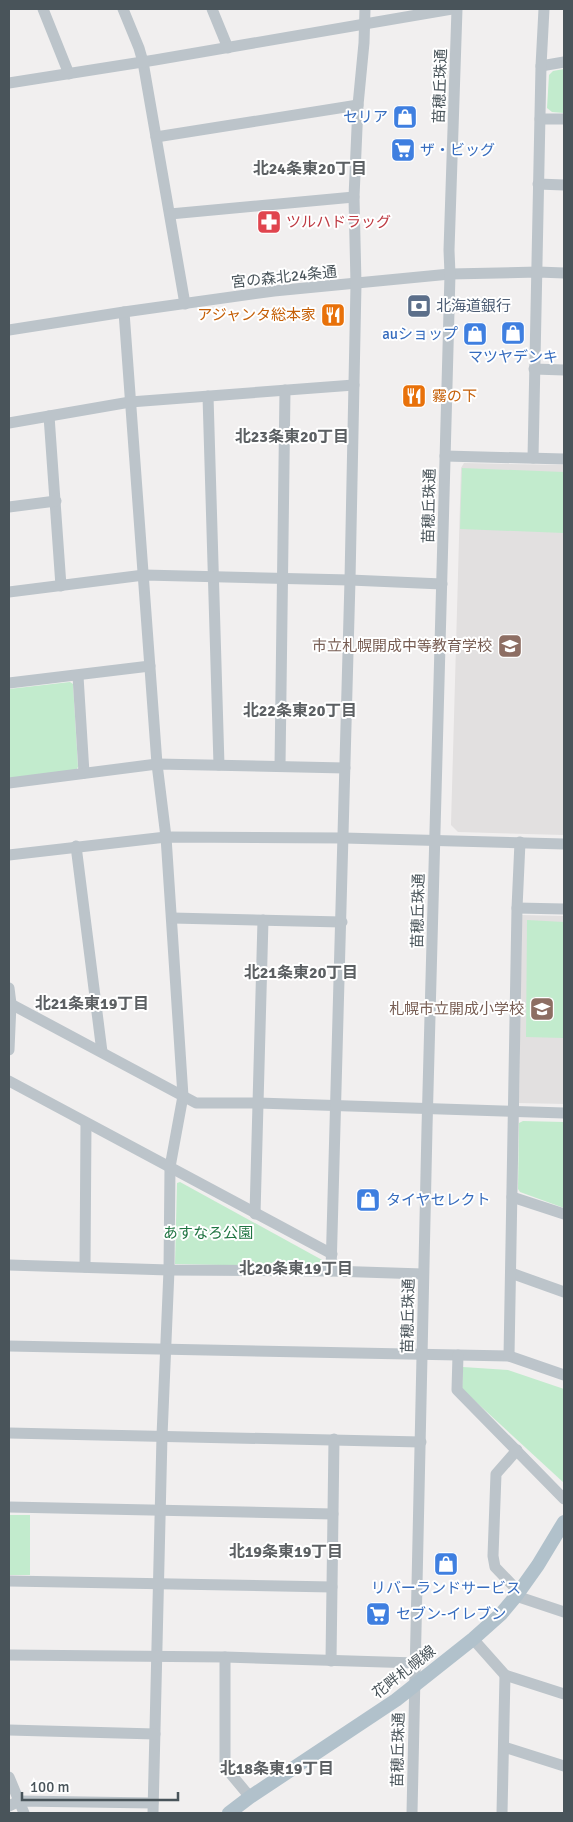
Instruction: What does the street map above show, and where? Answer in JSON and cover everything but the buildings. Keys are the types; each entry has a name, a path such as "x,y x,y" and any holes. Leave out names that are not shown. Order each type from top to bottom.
{"main road":[{"name":"花畔札幌線","path":"229,1813 396,1700 473,1639 500,1614 517,1594 562,1530"}],"street":[{"path":"43,9 69,74"},
{"path":"123,9 143,62 185,304"},
{"path":"212,9 228,48"},
{"path":"331,1271 350,580 356,284 354,197 358,105 365,24 364,9"},
{"path":"9,84 452,9"},
{"name":"苗穂丘珠通","path":"412,1813 423,1274 450,274 449,250 457,9"},
{"path":"533,458 538,272 538,184 544,9"},
{"path":"541,66 564,62"},
{"path":"156,137 358,105"},
{"path":"540,118 564,119"},
{"path":"538,184 564,185"},
{"path":"170,214 354,197"},
{"name":"宮の森北24条通","path":"9,330 274,291 450,274 564,273"},
{"path":"14,1803 153,1808 160,1584 162,1436 169,1270 170,1167 183,1096 166,837 157,764 124,312"},
{"path":"534,369 564,370"},
{"path":"9,423 130,402 354,385"},
{"path":"280,766 285,390"},
{"path":"208,396 219,765"},
{"path":"50,416 61,586"},
{"path":"445,456 564,459"},
{"path":"9,507 56,501"},
{"path":"9,592 144,575 442,584"},
{"path":"9,683 150,666"},
{"path":"78,676 84,773"},
{"path":"9,783 157,764 345,768"},
{"path":"9,856 76,846 166,837 344,838 564,844"},
{"path":"509,1356 517,908 520,842"},
{"path":"76,846 102,1052"},
{"path":"517,908 564,910"},
{"path":"172,918 342,922"},
{"path":"255,1214 263,920"},
{"path":"9,988 9,1050"},
{"path":"10,1003 196,1103 258,1103 564,1113"},
{"path":"9,1081 332,1254"},
{"path":"85,1267 86,1123"},
{"path":"512,1197 564,1214"},
{"path":"9,1265 169,1270 331,1271 423,1274"},
{"path":"510,1273 564,1292"},
{"path":"9,1346 509,1356 564,1375"},
{"path":"458,1355 457,1390 564,1499"},
{"path":"9,1433 421,1442"},
{"path":"331,1662 334,1440"},
{"path":"517,1450 496,1474 493,1556 495,1567 517,1594 564,1612"},
{"path":"9,1507 333,1514"},
{"path":"9,1581 332,1587"},
{"path":"473,1639 505,1675 564,1694"},
{"path":"9,1655 225,1657 331,1662 416,1663"},
{"path":"225,1657 225,1767 250,1797"},
{"path":"502,1813 505,1675"},
{"path":"9,1730 155,1734"},
{"path":"504,1747 564,1766"},
{"path":"9,1776 14,1803 24,1813"}],"shaded area":[{"name":"市立札幌開成中等教育学校","path":"464,463 564,465 564,835 458,832 451,825 461,468"},
{"name":"札幌市立開成小学校","path":"522,915 564,916 564,1104 519,1103"}],"green space":[{"path":"564,69 564,113 552,112 547,108 549,75 553,71"},
{"path":"462,468 564,472 564,533 460,529"},
{"path":"70,682 73,684 78,767 76,770 9,779 9,689"},
{"path":"527,920 564,922 564,1038 526,1037"},
{"path":"523,1121 564,1122 564,1208 520,1192 518,1189 519,1123"},
{"name":"あすなろ公園","path":"180,1182 324,1261 324,1267 175,1264 177,1183"},
{"path":"463,1367 508,1370 564,1389 564,1483 462,1389"},
{"path":"9,1515 30,1515 30,1575 9,1575"}],"place":[{"name":"セリア","path":"405,117"},
{"name":"ザ・ビッグ","path":"403,150"},
{"name":"ツルハドラッグ","path":"269,222"},
{"name":"北海道銀行","path":"419,306"},
{"name":"アジャンタ総本家","path":"333,315"},
{"name":"マツヤデンキ","path":"513,333"},
{"name":"auショップ","path":"475,334"},
{"name":"霧の下","path":"414,396"},
{"name":"市立札幌開成中等教育学校","path":"510,646"},
{"name":"札幌市立開成小学校","path":"542,1009"},
{"name":"タイヤセレクト","path":"368,1200"},
{"name":"リバーランドサービス","path":"446,1564"},
{"name":"セブン-イレブン","path":"378,1614"}],"district":[{"name":"北24条東20丁目","path":"310,169"},
{"name":"北23条東20丁目","path":"292,437"},
{"name":"北22条東20丁目","path":"300,711"},
{"name":"北21条東20丁目","path":"301,973"},
{"name":"北21条東19丁目","path":"92,1004"},
{"name":"北20条東19丁目","path":"296,1269"},
{"name":"北19条東19丁目","path":"286,1552"},
{"name":"北18条東19丁目","path":"277,1769"}]}
